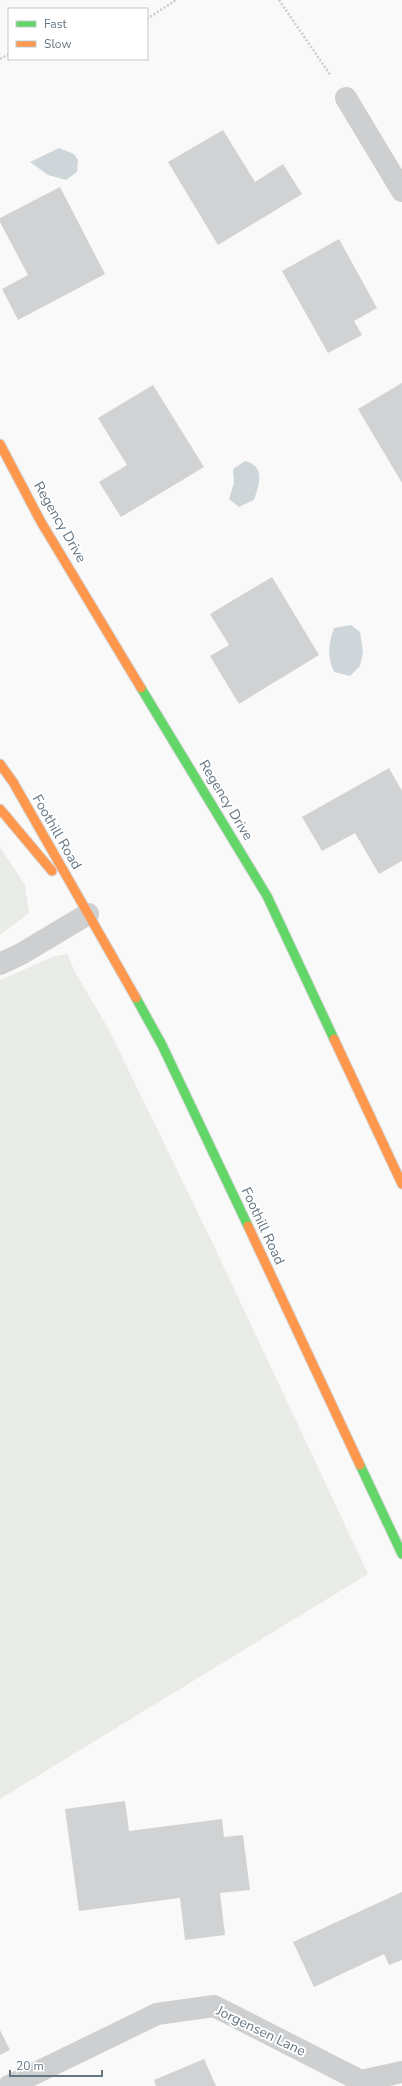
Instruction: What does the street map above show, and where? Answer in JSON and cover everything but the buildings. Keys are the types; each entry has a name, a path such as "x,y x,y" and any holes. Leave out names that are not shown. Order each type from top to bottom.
{"main road":[{"name":"Regency Drive","path":"0,444 41,522 267,896 402,1184"},
{"name":"Foothill Road","path":"0,764 12,782 162,1045 402,1554"},
{"name":"Foothill Road","path":"0,809 88,914"}],"street":[{"path":"346,98 402,191"},
{"path":"0,964 21,954 88,914"},
{"name":"Jorgensen Lane","path":"9,2086 157,2014 214,2006 361,2081 402,2072"}],"path":[{"path":"148,18 176,0"},
{"path":"279,0 346,98"}],"shaded area":[{"path":"59,148 74,154 78,160 77,172 66,180 48,175 30,162"},
{"path":"245,461 252,463 256,467 259,482 254,500 239,507 229,499 234,483 233,469"},
{"path":"351,625 360,632 363,652 360,666 350,676 334,672 330,661 329,650 330,640 334,628"},
{"path":"0,847 25,885 29,913 0,935"},
{"path":"67,954 76,974 108,1028 214,1246 368,1574 0,1799 0,980 55,956"}],"traffic: fast":[{"path":"141,688 267,896 334,1039"},
{"path":"136,998 162,1045 248,1226"},
{"path":"360,1465 402,1554"}],"traffic: slow":[{"path":"0,444 41,522 141,688"},
{"path":"0,764 13,782 136,998"},
{"path":"0,809 52,871"},
{"path":"334,1039 402,1184"},
{"path":"248,1226 360,1465"}]}
